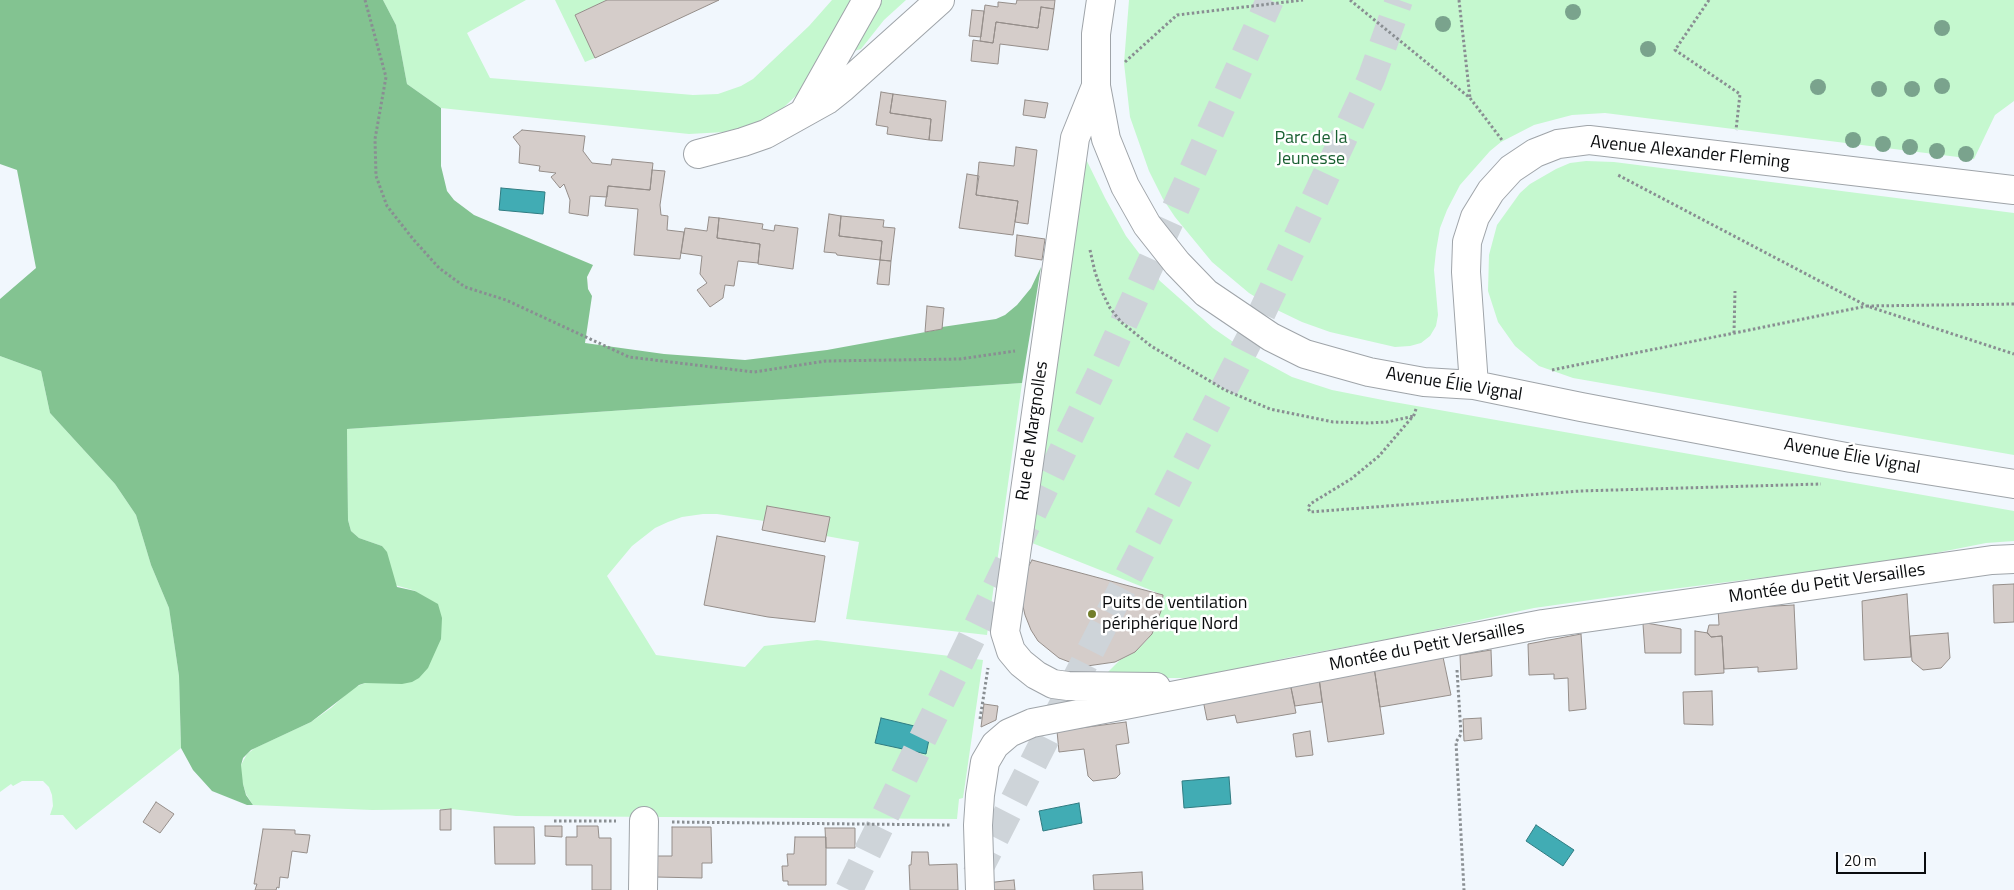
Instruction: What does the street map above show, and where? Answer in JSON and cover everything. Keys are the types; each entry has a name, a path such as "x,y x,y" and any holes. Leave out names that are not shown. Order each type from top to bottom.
{"street":[{"path":"803,114 866,0"},
{"path":"698,154 766,134 803,114 842,88 940,0"},
{"name":"Rue de Margnolles","path":"1101,0 1096,34 1096,86 1075,138 1005,632 1011,651 1021,663 1036,675 1053,684 1068,686 1214,688"},
{"name":"Avenue Élie Vignal","path":"1096,86 1106,139 1125,186 1147,225 1177,263 1206,293 1270,337 1306,354 1369,372 1424,382 1474,385 1851,458 2014,484"},
{"name":"Avenue Alexander Fleming","path":"1474,385 1466,272 1467,242 1475,217 1491,191 1511,169 1535,153 1558,144 1589,140 2014,190"},
{"name":"Montée du Petit Versailles","path":"980,890 978,825 985,762 995,745 1009,733 1032,723 1543,624 1992,560 2014,559"},
{"path":"643,890 644,821"}],"path":[{"path":"365,0 386,77 374,139 376,176 388,206 413,239 439,268 465,287 506,300 629,357 754,372 826,361 960,359 1045,346"},
{"path":"1096,86 1177,15 1303,0"},
{"path":"1350,0 1470,98 1520,164"},
{"path":"1459,0 1470,98"},
{"path":"1709,0 1675,50 1740,94 1736,130"},
{"path":"1611,172 1867,306 2014,354"},
{"path":"1088,242 1102,292 1110,308 1121,322 1151,346 1225,390 1270,410 1334,422 1387,422 1414,415"},
{"path":"1734,333 1735,291"},
{"path":"1547,371 1867,306 2014,304"},
{"path":"1424,382 1414,415 1379,456 1352,479 1310,504 1308,508 1310,512 1580,490 1822,484"},
{"path":"985,762 977,741 986,672 1005,632"},
{"path":"1453,642 1460,696 1461,734 1456,742 1464,890"},
{"path":"554,821 978,825"}],"green space":[{"path":"0,0 383,0 396,25 407,84 441,108 441,166 447,191 454,200 474,215 593,265 587,277 588,289 592,296 585,343 664,354 745,360 827,350 942,329 942,327 996,319 1005,315 1017,305 1031,288 1041,267 1022,383 347,429 348,520 351,531 359,538 382,546 387,552 397,587 415,591 438,604 442,618 441,639 428,668 419,678 402,684 365,683 359,685 311,722 251,750 243,758 241,765 246,795 253,805 247,805 212,791 193,770 181,748 179,676 169,608 151,565 136,515 115,484 50,413 41,371 0,356 0,299 36,268 17,170 0,164"},
{"path":"383,0 526,0 467,33 490,78 693,95 718,94 741,86 753,79 809,26 832,0 858,0 804,88 782,109 765,121 725,132 689,134 441,108 407,84 396,25"},
{"path":"555,0 607,0 575,15 595,58 585,62"},
{"path":"877,0 906,0 884,20 861,49 851,50"},
{"name":"Parc de la Jeunesse","path":"1129,0 2014,0 2014,101 1995,115 1974,159 1605,113 1572,115 1534,125 1501,142 1490,151 1460,185 1440,228 1436,251 1434,270 1438,315 1436,326 1430,336 1421,343 1395,347 1330,332 1302,322 1275,309 1249,293 1212,262 1175,217 1163,199 1149,171 1130,117 1124,63"},
{"path":"1082,151 1126,236 1160,281 1213,328 1255,357 1292,377 1332,390 1388,401 2014,511 2014,541 1986,543 1895,561 1534,608 1400,637 1291,657 1207,676 1118,678 1104,676 1120,660 1135,652 1148,639 1159,618 1163,595 1027,541"},
{"path":"1586,161 1614,162 2014,213 2014,455 1573,378 1539,366 1515,346 1498,322 1488,291 1489,255 1497,225 1520,193 1530,184 1556,169 1570,163"},
{"path":"0,356 41,371 50,413 115,484 136,515 151,565 169,608 179,676 181,748 76,830 63,815 50,815 53,806 52,795 49,787 43,781 22,781 13,786 11,784 0,792"},
{"path":"1022,383 987,635 846,619 859,542 826,536 829,517 767,506 764,521 717,514 703,514 682,517 668,522 655,528 632,546 607,576 656,655 745,667 764,646 817,640 983,660 963,798 959,799 957,819 516,816 451,809 372,810 253,805 246,794 240,774 241,765 247,754 255,748 311,722 331,708 353,688 365,683 416,591 395,585 382,546 359,538 351,531 348,520 347,429"}],"water":[{"path":"501,188 545,192 543,214 499,210"},
{"path":"881,718 931,730 926,754 875,743"},
{"path":"1229,777 1231,804 1184,808 1182,781"},
{"path":"1079,803 1082,823 1043,831 1039,811"},
{"path":"1536,825 1574,850 1563,866 1526,841"}],"building":[{"path":"607,0 719,0 595,58 575,15"},
{"path":"1017,0 1055,0 1054,9 1041,7 1038,28 996,22 993,43 980,41 985,5 998,7 998,2 1016,4"},
{"path":"1041,7 1054,9 1048,50 1000,44 998,64 971,61 973,40 993,43 996,22 1038,28"},
{"path":"972,10 984,11 981,37 969,36"},
{"path":"881,92 893,94 890,113 931,119 929,140 887,134 888,127 876,125"},
{"path":"893,94 946,101 942,141 929,140 931,119 890,113"},
{"path":"1025,100 1048,103 1045,118 1023,115"},
{"path":"522,130 585,136 583,151 592,163 611,165 612,159 653,163 650,190 608,186 607,197 590,196 588,216 569,213 570,200 564,184 560,188 551,177 556,173 539,171 540,166 519,163 520,146 513,137"},
{"path":"1016,147 1037,150 1028,224 1015,222 1018,201 976,195 979,162 1014,166"},
{"path":"652,170 665,171 660,205 661,215 668,216 667,230 684,232 680,259 634,255 638,209 605,206 608,186 650,190"},
{"path":"967,174 979,176 976,195 1018,201 1013,235 959,228"},
{"path":"829,214 841,216 839,236 882,241 880,260 824,252"},
{"path":"841,216 884,220 883,227 895,228 891,261 880,260 882,241 839,236"},
{"path":"709,217 719,218 717,238 760,244 758,263 738,261 734,286 725,285 723,298 710,307 697,290 707,283 700,274 702,256 681,253 685,228 707,231"},
{"path":"719,218 763,224 762,229 774,231 775,225 798,228 793,269 758,264 760,244 717,238"},
{"path":"1017,235 1045,239 1042,260 1015,256"},
{"path":"880,260 891,261 889,285 877,284"},
{"path":"927,306 944,308 942,329 925,332"},
{"path":"767,506 830,517 825,542 762,530"},
{"path":"717,536 825,556 815,622 768,617 704,605"},
{"name":"Puits de ventilation périphérique Nord","path":"1032,560 1163,595 1161,611 1152,634 1135,652 1115,662 1087,666 1059,658 1038,641 1025,615 1022,602 1026,571"},
{"path":"2014,584 2014,622 1994,623 1993,585"},
{"path":"1907,594 1911,657 1864,660 1862,601"},
{"path":"1794,605 1797,669 1758,672 1758,667 1724,669 1722,636 1711,637 1707,633 1709,625 1719,625 1718,609"},
{"path":"1643,624 1681,629 1681,653 1645,653"},
{"path":"1695,631 1708,633 1711,637 1722,636 1724,673 1695,675"},
{"path":"1948,633 1950,658 1941,668 1923,670 1912,661 1910,636"},
{"path":"1581,634 1586,709 1569,711 1568,678 1554,679 1554,674 1529,675 1528,644"},
{"path":"1491,650 1492,676 1461,680 1460,655"},
{"path":"1443,657 1451,695 1380,707 1374,667"},
{"path":"1374,667 1384,734 1328,742 1319,678"},
{"path":"1319,678 1322,702 1295,706 1290,683"},
{"path":"1290,683 1296,713 1237,723 1235,715 1207,720 1203,700"},
{"path":"1712,691 1713,725 1684,724 1683,692"},
{"path":"984,704 998,706 996,720 981,727"},
{"path":"1481,718 1482,739 1464,741 1463,719"},
{"path":"1126,722 1129,743 1116,745 1120,774 1116,778 1093,781 1088,776 1084,749 1059,752 1057,731"},
{"path":"1310,731 1313,755 1296,757 1293,734"},
{"path":"156,802 174,814 160,833 143,822"},
{"path":"451,809 451,830 440,830 440,810"},
{"path":"545,826 562,826 562,837 545,836"},
{"path":"577,826 598,826 599,838 611,838 611,890 592,890 592,865 566,865 566,837 577,837"},
{"path":"494,827 534,827 535,864 495,864"},
{"path":"672,827 711,827 712,863 702,863 702,878 655,877 654,856 672,856"},
{"path":"825,828 855,828 855,848 826,848"},
{"path":"263,829 295,830 295,834 310,835 307,853 292,851 288,878 280,877 279,888 277,887 276,890 255,890 257,884 254,884"},
{"path":"795,837 826,837 826,885 788,885 788,881 783,881 782,866 788,866 787,854 794,854"},
{"path":"912,852 928,852 929,865 957,864 958,890 910,890 909,865 911,865"},
{"path":"1142,872 1143,890 1094,890 1093,875"},
{"path":"1014,880 1015,890 987,890 986,883"}],"tunnel":[{"path":"849,890 1105,364 1270,0"},
{"path":"976,875 1251,336 1371,79 1399,0"}],"place":[{"name":"Puits de ventilation périphérique Nord","path":"1092,614"}]}
